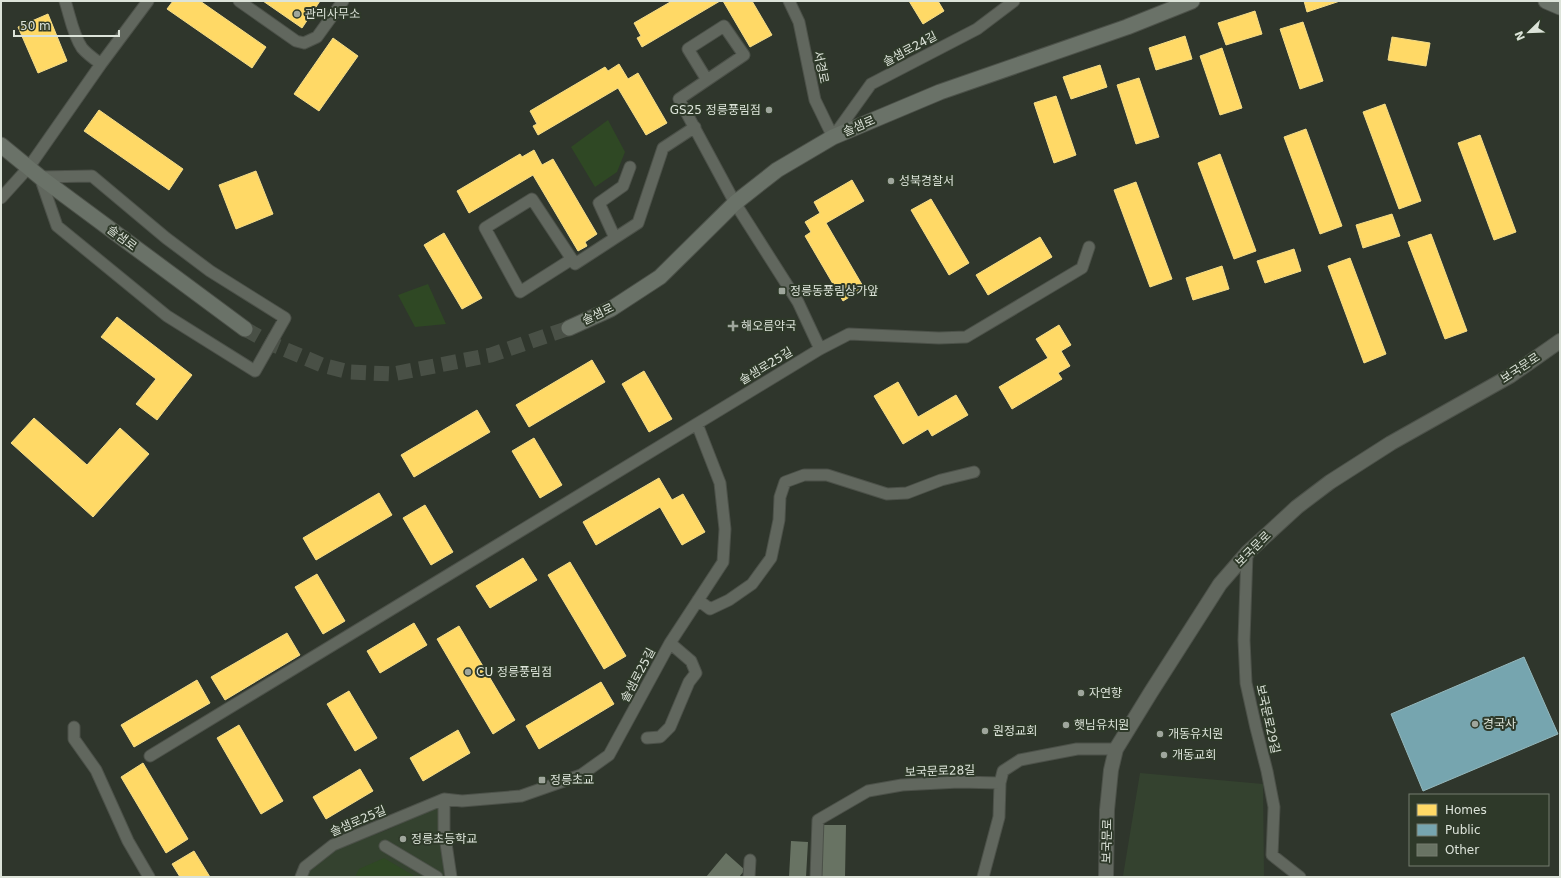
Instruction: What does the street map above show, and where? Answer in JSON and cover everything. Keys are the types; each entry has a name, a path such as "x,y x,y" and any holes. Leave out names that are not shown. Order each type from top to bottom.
{"main road":[{"name":"솔샘로","path":"569,328 611,309 660,277 735,203 776,170 833,137 940,92 1127,27 1192,1"},
{"path":"1546,1 1560,8"},
{"name":"솔샘로","path":"1,145 40,177 245,329"}],"street":[{"path":"65,1 77,39 86,53 101,64"},
{"path":"1,198 29,167 101,64 148,1"},
{"path":"239,1 296,41 304,44 317,37 343,1"},
{"name":"서경로","path":"789,1 799,22 815,100 833,137"},
{"name":"솔샘로24길","path":"833,137 871,84 977,29 1014,1"},
{"path":"707,80 688,49 724,26 744,55 679,99 735,203 798,302 820,349"},
{"path":"572,260 520,292 485,228 532,199 575,264 638,223 663,148 695,127"},
{"path":"615,238 600,203 623,186 630,167"},
{"path":"92,176 166,238 210,271 285,318 255,371 167,316 57,226 40,177 92,176"},
{"name":"솔샘로25길","path":"301,877 305,867 333,845 444,799 462,801 521,796 581,775 609,755 670,643 723,562 725,529 720,484 697,424 820,349 849,334 939,338 966,337 1082,268 1089,247"},
{"name":"보국문로","path":"1106,877 1107,810 1111,770 1116,749 1150,692 1220,584 1247,553 1297,507 1330,482 1391,443 1510,376 1560,341"},
{"path":"150,756 697,424"},
{"path":"698,600 710,609 729,600 752,584 771,558 779,520 780,497 785,482 804,475 827,475 887,494 907,494 941,480 974,472"},
{"name":"보국문로29길","path":"1247,553 1244,640 1246,682 1274,807 1272,856 1300,877"},
{"path":"647,738 660,737 670,727 689,682 696,673 690,660 670,643"},
{"path":"74,727 74,738 96,770 128,841 150,877"},
{"path":"983,877 999,817 1000,782 1003,771 1020,760 1077,749 1116,749"},
{"name":"보국문로28길","path":"816,877 818,820 868,791 902,785 959,782 1000,782"},
{"path":"444,799 444,830 451,877"},
{"path":"385,846 437,877"},
{"path":"749,877 750,860"}],"shaded area":[{"path":"1140,773 1263,784 1264,877 1123,876"},
{"name":"정릉초등학교","path":"439,806 448,877 305,877 307,870 337,849 387,830"}],"green space":[{"path":"608,120 625,152 617,172 595,187 571,147"},
{"path":"428,284 446,324 415,327 398,295"},
{"path":"384,858 416,877 355,877 359,869"}],"building: Homes":[{"path":"173,1 200,1 266,47 252,68 167,9"},
{"name":"관리사무소","path":"263,1 320,1 302,28"},
{"path":"672,1 720,1 642,47 637,38 641,36 634,23"},
{"path":"723,1 752,1 772,35 750,47"},
{"path":"909,1 938,1 944,11 923,24"},
{"path":"1304,1 1340,1 1307,12"},
{"path":"1255,11 1262,34 1226,45 1218,23"},
{"path":"48,14 67,61 38,73 18,27"},
{"path":"1303,22 1323,81 1300,89 1280,29"},
{"path":"1185,36 1192,59 1156,70 1149,48"},
{"path":"1392,37 1430,43 1426,66 1388,60"},
{"path":"333,38 358,56 319,111 294,94"},
{"path":"1222,48 1242,108 1220,115 1200,56"},
{"path":"619,64 628,79 638,73 667,123 646,135 618,88 538,135 533,126 537,124 530,111 605,67 608,71"},
{"path":"1100,65 1107,87 1071,99 1063,77"},
{"path":"1139,78 1159,137 1136,144 1117,85"},
{"path":"1056,96 1076,155 1054,163 1034,103"},
{"path":"1385,104 1421,201 1399,209 1363,112"},
{"path":"99,110 183,169 169,190 84,131"},
{"path":"1306,129 1342,226 1320,234 1284,137"},
{"path":"1480,135 1516,232 1494,240 1458,143"},
{"path":"534,150 542,165 553,159 597,234 585,242 587,246 578,251 533,175 469,213 457,191 520,154 522,157"},
{"path":"1220,154 1256,251 1234,259 1198,163"},
{"path":"256,171 273,214 236,229 219,185"},
{"path":"852,180 864,201 826,223 864,288 843,301 805,236 811,232 805,222 820,213 814,202"},
{"path":"1136,182 1172,279 1150,287 1114,190"},
{"path":"931,199 969,263 949,275 911,210"},
{"path":"1392,214 1400,236 1363,248 1356,225"},
{"path":"444,233 482,298 462,309 424,245"},
{"path":"1431,234 1467,331 1445,339 1408,242"},
{"path":"1040,237 1052,257 988,295 976,275"},
{"path":"1294,249 1301,271 1265,283 1257,261"},
{"path":"1350,258 1386,354 1364,363 1328,266"},
{"path":"1222,266 1229,289 1193,300 1186,278"},
{"path":"117,317 192,375 157,420 136,404 156,379 101,337"},
{"path":"1059,325 1071,345 1061,351 1070,366 1058,373 1062,379 1012,409 999,387 1048,358 1036,339"},
{"path":"592,360 605,382 529,427 516,405"},
{"path":"644,371 672,419 649,432 622,384"},
{"path":"898,382 918,417 956,395 968,415 932,436 928,429 903,444 874,396"},
{"path":"477,410 490,432 414,477 401,455"},
{"path":"34,418 87,465 120,428 149,454 93,517 11,443"},
{"path":"534,438 562,485 540,498 512,451"},
{"path":"659,478 672,500 683,494 705,532 682,545 660,507 596,545 583,522"},
{"path":"379,493 392,515 316,560 303,538"},
{"path":"425,505 453,552 431,565 403,518"},
{"path":"523,558 537,580 490,608 476,586"},
{"path":"570,562 626,656 604,669 548,575"},
{"path":"317,574 345,621 323,634 295,587"},
{"path":"414,623 427,645 380,673 367,651"},
{"path":"459,626 515,720 493,734 437,639"},
{"path":"287,633 300,655 225,700 211,677"},
{"path":"197,680 210,703 134,747 121,725"},
{"path":"601,682 614,704 539,749 526,726"},
{"path":"349,691 377,738 355,751 327,704"},
{"path":"239,725 283,801 261,814 217,738"},
{"path":"458,730 470,753 423,781 410,758"},
{"path":"143,763 188,839 166,853 121,777"},
{"path":"360,769 373,791 326,819 313,797"},
{"path":"194,851 210,877 180,877 172,864"}],"building: Public":[{"name":"경국사","path":"1524,657 1558,734 1423,791 1391,714"}],"building: Other":[{"path":"823,825 846,825 845,877 822,877"},
{"path":"791,841 808,842 806,877 789,877"},
{"path":"726,853 745,870 739,877 706,877"}],"tunnel":[{"path":"245,329 272,344 322,365 349,372 393,374 491,355 569,328"}],"place":[{"name":"관리사무소","path":"297,14"},
{"name":"GS25 정릉풍림점","path":"769,110"},
{"name":"성북경찰서","path":"891,181"},
{"name":"정릉동풍림상가앞","path":"782,291"},
{"name":"해오름약국","path":"733,326"},
{"name":"CU 정릉풍림점","path":"468,672"},
{"name":"자연향","path":"1081,693"},
{"name":"경국사","path":"1475,724"},
{"name":"햇님유치원","path":"1066,725"},
{"name":"원정교회","path":"985,731"},
{"name":"개동유치원","path":"1160,734"},
{"name":"개동교회","path":"1164,755"},
{"name":"정릉초교","path":"542,780"},
{"name":"정릉초등학교","path":"403,839"}]}
